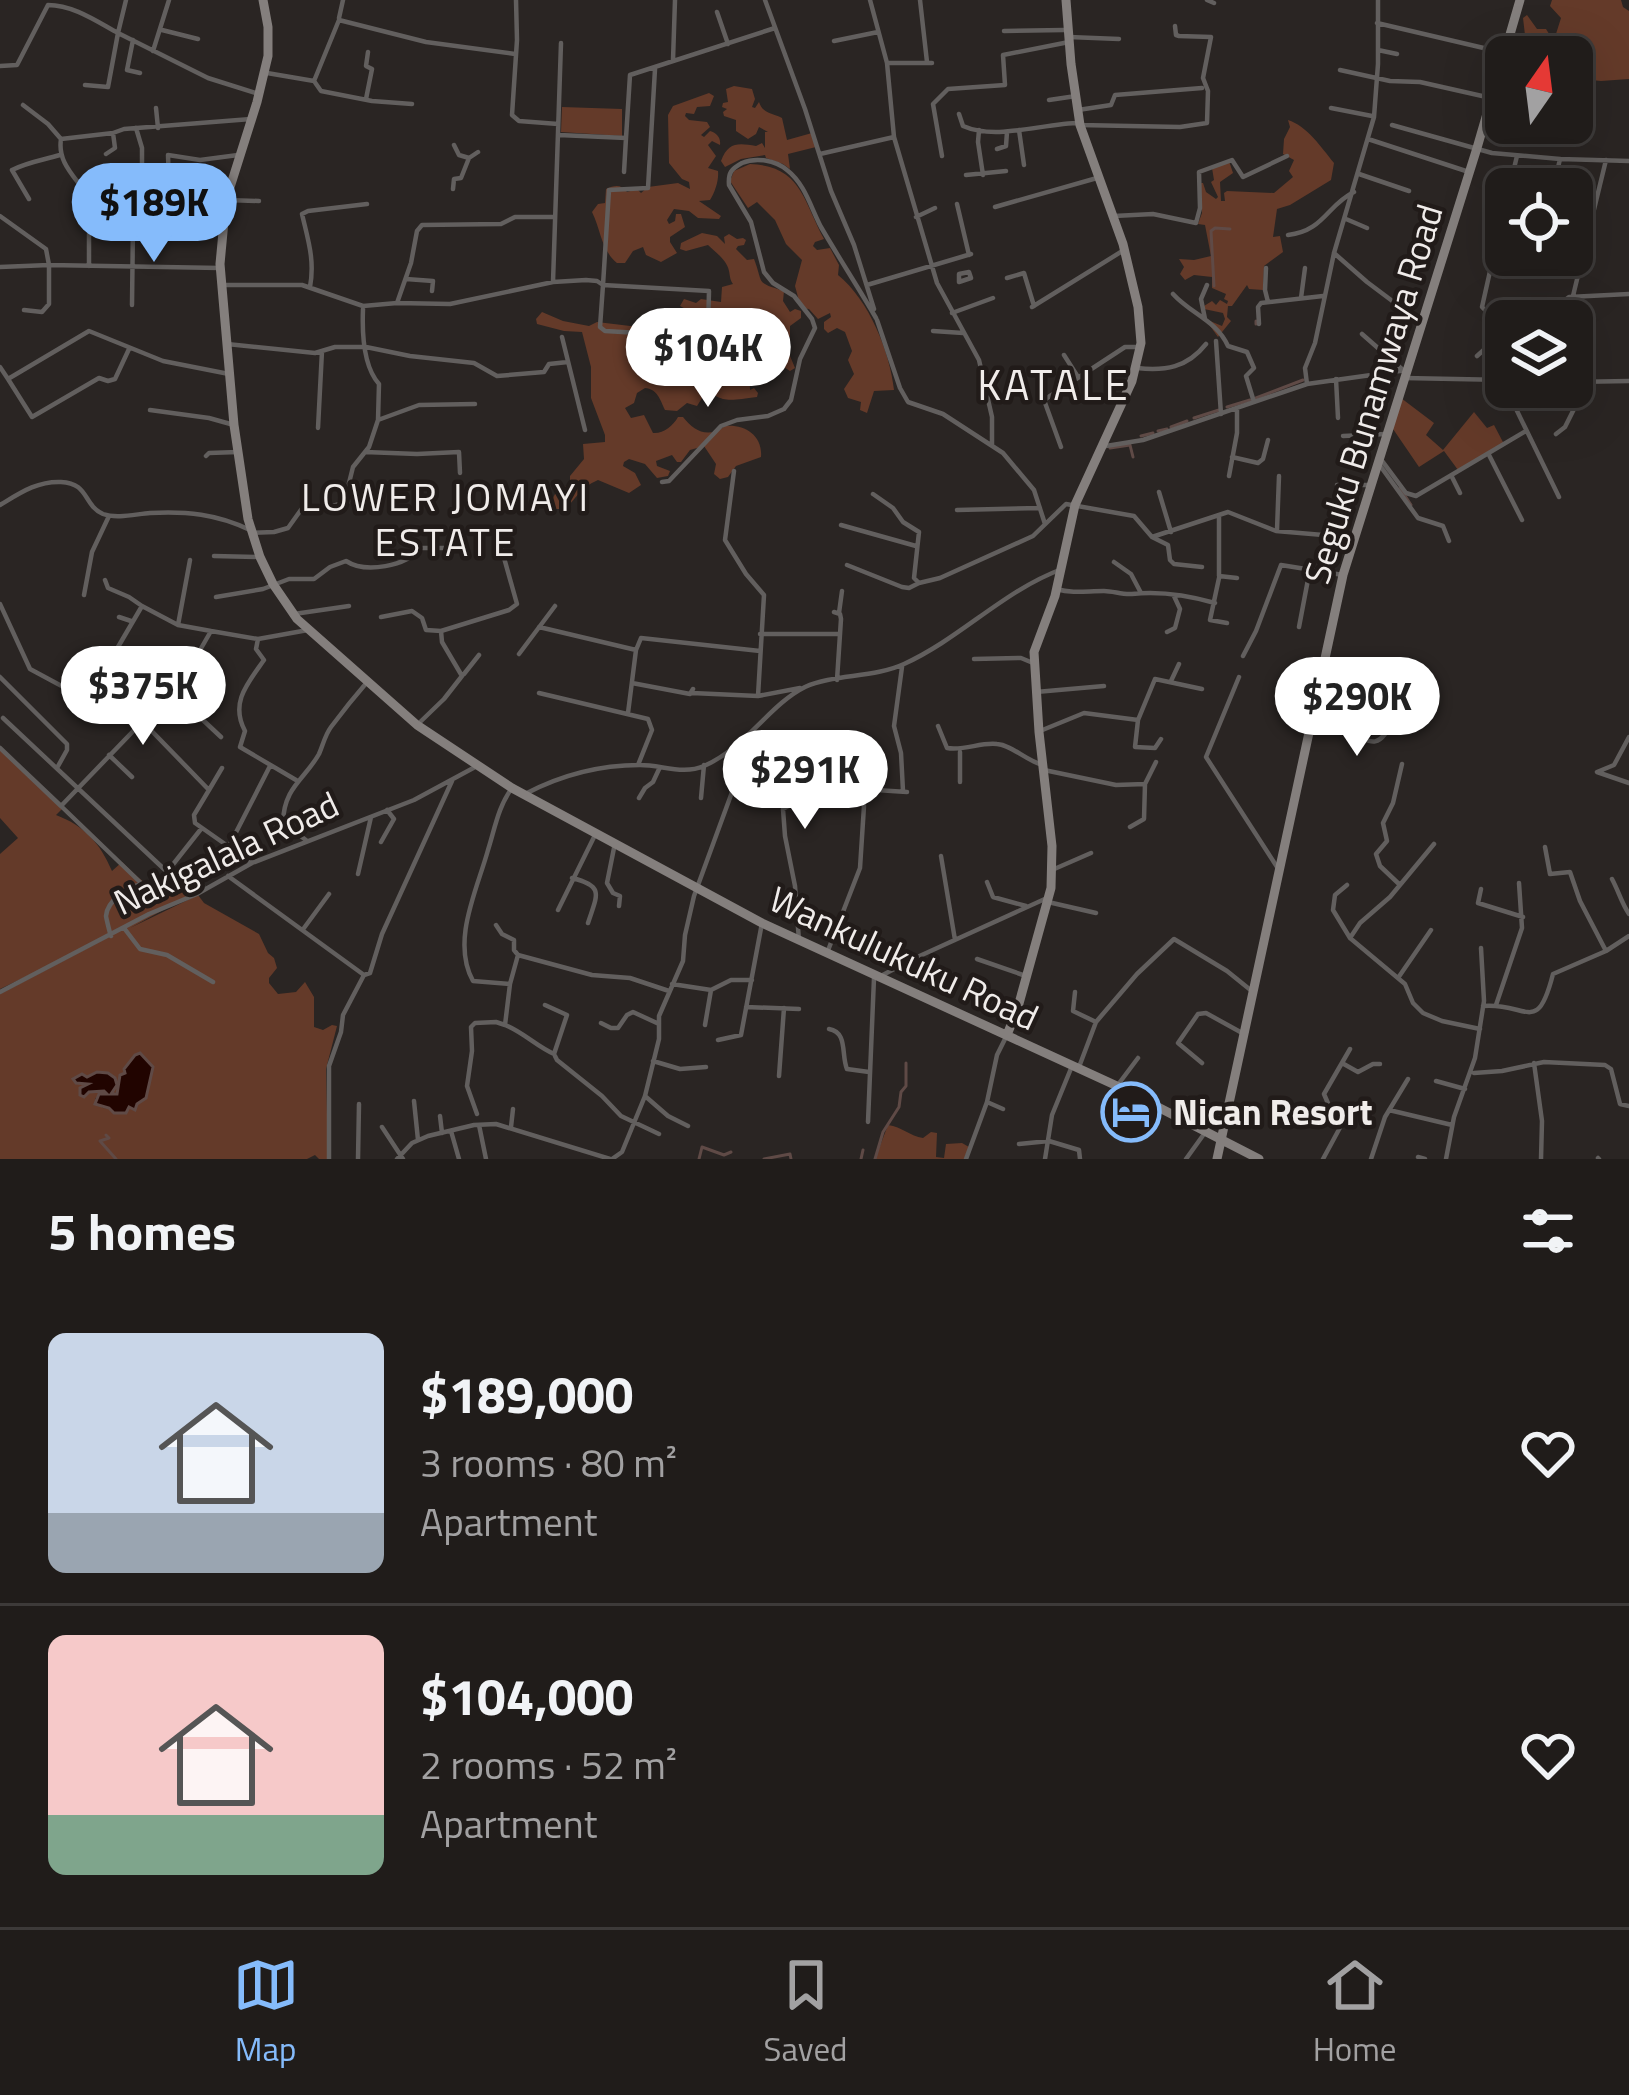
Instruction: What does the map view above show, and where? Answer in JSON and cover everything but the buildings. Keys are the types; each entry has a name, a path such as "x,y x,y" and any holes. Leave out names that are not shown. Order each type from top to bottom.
{"main road":[{"name":"Wankulukuku Road","path":"263,0 269,43 265,73 226,200 220,268 234,425 251,531 273,584 294,614 416,725 512,788 762,923 1117,1086 1259,1159"},
{"path":"1007,1035 1049,900 1052,870 1033,663 1037,641 1056,589 1075,505 1104,446 1140,347 1138,307 1124,250 1079,119 1066,0"},
{"name":"Seguku Bunamwaya Road","path":"1510,36 1520,0"},
{"name":"Seguku Bunamwaya Road","path":"1217,1159 1343,575 1485,120"}],"street":[{"path":"86,85 108,87 126,0"},
{"path":"153,51 169,0"},
{"path":"314,81 343,0"},
{"path":"516,0 514,119 558,124"},
{"path":"673,62 675,0"},
{"path":"765,0 900,388 908,402 944,414 992,443 1034,490 1045,524"},
{"path":"870,0 887,63 893,137 932,266 979,360 992,417 992,443"},
{"path":"887,63 930,62 920,0"},
{"path":"1307,384 1305,368 1316,343 1334,253 1374,117 1378,0"},
{"path":"0,65 16,64 52,3 89,16 208,78 259,94"},
{"path":"717,12 728,44"},
{"path":"339,20 426,42 515,53"},
{"path":"1377,23 1485,47"},
{"path":"959,114 963,126 1007,132 1079,119 1180,127 1205,124 1208,91 1203,78 1211,37 1179,36 1175,26"},
{"path":"624,172 629,76 775,28"},
{"path":"162,31 198,38"},
{"path":"1004,31 1119,39"},
{"path":"834,41 878,32"},
{"path":"942,156 932,104 950,87 1005,85 1003,55 1069,36"},
{"path":"133,40 127,70 140,73"},
{"path":"554,282 562,43"},
{"path":"1378,50 1397,54"},
{"path":"366,99 372,69 366,66 368,52"},
{"path":"221,285 302,284 364,306 450,304 586,280 604,285 709,291 705,335 605,331 600,327 604,285 609,190 648,188 655,69"},
{"path":"1340,70 1485,97"},
{"path":"265,73 314,81 322,91 412,104"},
{"path":"1079,119 1111,105 1115,95 1205,88"},
{"path":"1049,100 1076,96"},
{"path":"22,105 61,139 61,155 69,172 89,198"},
{"path":"156,108 158,128"},
{"path":"1331,108 1374,117"},
{"path":"61,139 251,119"},
{"path":"1392,125 1492,153 1629,161"},
{"path":"136,128 142,164"},
{"path":"979,130 983,175"},
{"path":"1019,130 1024,165"},
{"path":"997,149 1007,145 1007,132"},
{"path":"106,154 116,145 113,133"},
{"path":"559,135 626,138"},
{"path":"820,154 893,137"},
{"path":"1368,139 1469,172"},
{"path":"454,145 469,158"},
{"path":"453,189 454,179 461,178 469,158 478,152"},
{"path":"29,199 12,170 29,161 61,155"},
{"path":"169,185 168,155 200,160 238,155"},
{"path":"1513,168 1516,155"},
{"path":"1114,216 1153,214 1196,223 1199,172 1232,160 1243,177 1287,156"},
{"path":"1558,168 1560,159"},
{"path":"662,482 669,481 721,426 784,409 814,328 790,292 764,272 751,222 729,185 729,175 738,165 758,160 782,165 790,172 876,317"},
{"path":"1573,296 1606,160"},
{"path":"966,175 1006,171"},
{"path":"79,182 94,174 119,176"},
{"path":"1359,174 1409,190"},
{"path":"995,207 1097,178"},
{"path":"1288,235 1308,231 1354,192"},
{"path":"226,200 259,201"},
{"path":"310,287 311,243 302,214 367,204"},
{"path":"867,285 970,255 957,204"},
{"path":"916,217 935,208"},
{"path":"0,216 46,249 49,304 36,313 24,310"},
{"path":"397,303 422,225 501,224 515,217 554,217"},
{"path":"1346,219 1366,228"},
{"path":"133,224 133,304"},
{"path":"89,234 89,266"},
{"path":"1007,278 1024,273 1033,307 1124,250"},
{"path":"1334,253 1422,322"},
{"path":"0,267 220,268"},
{"path":"1266,268 1268,302"},
{"path":"1301,298 1305,268"},
{"path":"1485,312 1482,302 1488,276"},
{"path":"406,279 433,281 432,291"},
{"path":"1205,319 1201,298 1208,285"},
{"path":"1173,294 1216,326 1228,346 1247,352 1255,368 1246,376 1254,402"},
{"path":"1564,300 1629,294"},
{"path":"1259,324 1258,305 1325,296"},
{"path":"952,313 993,298"},
{"path":"0,505 26,489 65,482 78,486 94,507 109,516 207,514 251,531 274,532 288,528 302,507 348,502 353,467 378,420 379,384 368,366 364,306"},
{"path":"4,378 89,331 163,361 229,374"},
{"path":"933,331 964,333"},
{"path":"1362,334 1405,373"},
{"path":"562,337 585,430"},
{"path":"1216,340 1221,414"},
{"path":"227,344 296,352 367,347 474,363 500,376 544,373 549,364 568,362"},
{"path":"1136,368 1167,370 1192,358 1206,344"},
{"path":"0,367 32,417 99,378 116,379 130,347"},
{"path":"1061,447 1044,400 1125,347 1140,347"},
{"path":"1477,356 1485,349"},
{"path":"318,428 322,351"},
{"path":"1064,355 1078,377"},
{"path":"1104,446 1143,440 1307,384 1405,373 1485,379"},
{"path":"1336,379 1339,418"},
{"path":"1593,383 1629,381"},
{"path":"378,420 418,405 475,404"},
{"path":"1516,408 1558,496"},
{"path":"1556,434 1575,408"},
{"path":"1228,476 1238,433 1237,409"},
{"path":"150,410 234,425"},
{"path":"1380,462 1416,496 1526,431"},
{"path":"1343,436 1386,434"},
{"path":"1232,457 1258,463 1268,440"},
{"path":"206,456 238,452"},
{"path":"365,452 458,452 460,473"},
{"path":"1489,454 1522,520"},
{"path":"1380,462 1418,518 1443,526 1449,541"},
{"path":"734,471 725,540 762,591 758,696"},
{"path":"1276,531 1279,476"},
{"path":"1451,476 1460,494"},
{"path":"1337,485 1370,486"},
{"path":"1159,492 1171,532"},
{"path":"872,494 917,530 914,578 920,583"},
{"path":"847,565 909,588 1025,540 1062,506 1075,505 1139,518 1152,537 1168,545 1174,564 1202,567"},
{"path":"957,510 1040,508"},
{"path":"1152,537 1228,512 1276,531 1334,536 1352,543"},
{"path":"84,595 92,552 109,516"},
{"path":"1219,517 1219,576 1210,620 1227,623"},
{"path":"841,525 918,547"},
{"path":"381,617 412,611 422,618 426,630 441,631 509,610 517,604 497,533"},
{"path":"216,597 263,590 298,578 314,579 346,561 362,568 412,558 421,548 452,548"},
{"path":"214,556 260,557"},
{"path":"178,625 190,560"},
{"path":"1114,562 1131,574 1141,593"},
{"path":"1243,656 1279,568 1286,565 1343,575"},
{"path":"1299,627 1310,568"},
{"path":"632,683 679,694 758,696 903,665 1022,586 1061,569"},
{"path":"1219,576 1237,578"},
{"path":"104,580 108,587 178,625 258,639 308,630"},
{"path":"1056,589 1128,596 1138,591 1190,595 1215,603"},
{"path":"837,680 836,612 842,591"},
{"path":"1167,632 1175,628 1180,612 1174,596"},
{"path":"0,604 30,669 139,723 209,790"},
{"path":"130,656 118,647 142,606"},
{"path":"294,614 349,606"},
{"path":"519,654 555,606"},
{"path":"119,617 131,620"},
{"path":"539,627 636,650"},
{"path":"441,631 442,642 462,676"},
{"path":"61,806 170,693 211,632"},
{"path":"760,634 839,634"},
{"path":"258,639 256,649 264,660 239,700 245,731 240,745 297,780"},
{"path":"628,713 639,639 760,651"},
{"path":"416,725 479,655"},
{"path":"974,659 1021,658 1033,663"},
{"path":"1323,668 1334,663 1345,705 1363,740 1372,743 1385,734 1382,717"},
{"path":"1172,681 1179,664"},
{"path":"799,941 783,809 876,790 905,792 894,726 903,665"},
{"path":"0,676 67,744 57,768"},
{"path":"144,677 221,737"},
{"path":"1239,677 1206,758 1279,870"},
{"path":"1161,739 1155,748 1135,747 1138,720 1155,679 1202,689"},
{"path":"307,841 283,822 283,812 297,780 316,758 353,695 368,681"},
{"path":"98,706 110,686"},
{"path":"1036,692 1104,686"},
{"path":"525,794 575,772 638,765 686,770 704,766 746,740 806,687"},
{"path":"539,693 643,717 652,725 638,765"},
{"path":"1039,732 1084,713 1138,720"},
{"path":"3,718 184,886"},
{"path":"938,726 945,746 960,750 1002,744 1043,767 1115,785 1145,784"},
{"path":"1629,737 1614,766 1597,772 1629,783"},
{"path":"382,1127 400,1157 418,1140 479,1125 511,1127 611,1159 622,1152 645,1096 659,1016 683,961 687,922 746,740"},
{"path":"0,748 142,884 154,889 209,886"},
{"path":"960,750 960,782"},
{"path":"109,755 132,777"},
{"path":"1130,827 1144,819 1145,784 1156,762"},
{"path":"1400,885 1380,866 1376,854 1387,841 1383,823 1402,764"},
{"path":"229,846 271,765"},
{"name":"Nakigalala Road","path":"0,992 252,863 422,796 477,766"},
{"path":"638,798 661,766"},
{"path":"701,797 704,766"},
{"path":"222,768 193,818 252,863"},
{"path":"329,1159 328,1066 344,1015 364,975 371,971 382,934 454,778"},
{"path":"510,985 473,981 466,940 472,897 496,818 512,788"},
{"path":"827,953 862,863 864,806 859,796"},
{"path":"380,842 394,819 387,810"},
{"path":"358,874 371,817"},
{"path":"167,872 202,828"},
{"path":"558,910 596,833"},
{"path":"615,843 607,883 620,896 620,907"},
{"path":"1350,938 1434,844"},
{"path":"1545,847 1550,874 1570,872 1606,951"},
{"path":"1052,870 1091,853"},
{"path":"940,856 955,940"},
{"path":"228,876 364,975"},
{"path":"572,878 595,887 588,923"},
{"path":"1612,879 1629,914"},
{"path":"987,882 993,897 1026,906"},
{"path":"1496,1005 1523,917 1520,883"},
{"path":"111,935 106,916 111,904 142,884"},
{"path":"1347,884 1334,895 1333,910 1350,938 1408,987 1413,1003 1423,1013 1480,1029"},
{"path":"1480,889 1478,903 1523,917"},
{"path":"302,930 329,894"},
{"path":"868,1122 877,976 1026,906 1049,900 1096,913"},
{"path":"718,1040 741,1035 762,923"},
{"path":"496,925 515,941 518,955 592,974 711,990 731,980 752,980"},
{"path":"124,928 140,949 167,955 213,982"},
{"path":"1398,978 1431,930"},
{"path":"1483,1006 1522,1012 1539,1009 1552,974 1629,936"},
{"path":"1045,1159 1052,1115 1096,1022 1172,939 1253,992"},
{"path":"1446,1159 1480,1029 1481,948"},
{"path":"505,1024 518,955"},
{"path":"977,959 1027,976"},
{"path":"705,1025 711,990"},
{"path":"1075,992 1073,1011 1096,1022"},
{"path":"545,1005 567,1015 554,1054"},
{"path":"746,1007 799,1009"},
{"path":"779,1076 784,1009"},
{"path":"602,1023 618,1028 633,1012 659,1024"},
{"path":"1202,1063 1178,1043 1201,1012 1244,1034"},
{"path":"477,1114 467,1086 471,1027 496,1022 554,1054 621,1116 659,1134"},
{"path":"829,1029 841,1036 846,1068 869,1072"},
{"path":"967,1159 1007,1035"},
{"path":"1322,1159 1342,1124 1324,1096 1350,1049"},
{"path":"1117,1086 1138,1058"},
{"path":"653,1061 680,1069 706,1067"},
{"path":"1472,1073 1563,1061 1609,1066 1620,1104 1629,1106"},
{"path":"1342,1063 1358,1072 1380,1064"},
{"path":"1534,1063 1542,1121 1541,1159"},
{"path":"1371,1159 1389,1110 1408,1079"},
{"path":"1436,1081 1465,1089"},
{"path":"645,1096 688,1126"},
{"path":"414,1101 418,1140"},
{"path":"987,1102 1003,1109"},
{"path":"358,1104 358,1159"},
{"path":"511,1127 513,1109"},
{"path":"1389,1110 1452,1125"},
{"path":"440,1116 442,1133"},
{"path":"479,1125 486,1159"},
{"path":"451,1131 459,1159"},
{"path":"1186,1159 1205,1131"},
{"path":"1019,1144 1048,1142 1079,1150 1080,1159"},
{"path":"622,1152 633,1159"}],"shaded area":[{"path":"1552,0 1621,0 1629,11 1629,79 1593,80 1593,36 1555,36 1561,18 1550,6"},
{"path":"1527,15 1537,29 1546,29 1550,36 1525,35 1523,18"},
{"path":"726,89 752,89 752,107 759,102 765,111 782,118 787,140 812,133 816,147 788,154 790,169 765,155 725,167 721,161 730,147 762,143 765,148 768,132 759,127 748,139 736,131 736,120 724,116"},
{"path":"709,93 714,96 710,106 697,107 694,114 685,116 707,122 710,127 701,135 704,137 710,131 719,138 720,145 712,141 708,145 716,156 708,168 718,171 716,186 710,200 699,201 721,216 698,218 674,209 669,224 681,214 685,227 670,237 677,253 661,262 646,255 643,247 633,251 625,263 617,263 604,246 592,212 605,203 606,189 612,187 641,193 648,187 678,183 690,189 689,182 669,163 668,115 673,106"},
{"path":"562,107 622,109 622,136 561,132"},
{"path":"1288,120 1307,132 1334,163 1331,180 1277,209 1273,237 1280,236 1283,252 1264,266 1263,290 1247,285 1228,306 1231,321 1218,337 1208,323 1222,326 1223,313 1204,306 1220,300 1227,304 1226,294 1212,288 1212,277 1194,275 1185,280 1180,274 1184,267 1179,259 1211,256 1205,225 1198,224 1200,183 1216,199 1212,168 1229,161 1233,173 1220,182 1221,201 1227,191 1274,193 1293,177 1289,171 1294,160 1283,154"},
{"path":"750,164 780,171 798,188 824,239 813,246 830,248 839,265 838,275 859,298 876,328 894,390 874,391 867,413 844,389 854,374 845,332 824,329 830,313 818,319 801,308 795,286 802,260 786,244 775,220 757,202 748,208 730,181 734,171"},
{"path":"702,233 717,236 725,244 729,234 746,240 736,249 747,260 754,259 764,284 784,291 783,301 790,312 801,311 785,344 795,368 790,371 779,364 766,347 749,365 750,390 754,388 757,397 724,399 697,381 704,395 697,406 687,403 677,411 665,410 655,392 645,388 625,408 631,418 644,415 653,433 667,429 678,417 702,432 725,426 745,429 759,443 761,457 736,466 720,479 704,446 690,450 681,462 672,455 656,461 670,471 657,478 645,464 629,459 623,466 635,473 641,485 629,493 598,480 565,509 555,509 556,492 584,459 583,444 605,442 605,435 591,398 591,367 582,332 537,324 536,319 542,312 589,326 597,322 647,328 664,323 694,337 727,333 712,318 680,306 684,299 721,302 722,287 733,284 726,263 708,245 680,249 681,243"},
{"path":"1401,398 1434,423 1426,435 1443,450 1474,412 1487,428 1494,425 1504,444 1458,470 1444,451 1419,467 1391,426"},
{"path":"0,750 62,809 56,815 90,837 112,871 122,862 155,888 202,889 130,928 198,895 259,934 274,958 277,968 269,983 278,994 296,992 305,982 314,997 314,1027 337,1026 326,1069 328,1159 315,1155 307,1159 0,1159 0,994 107,938 0,989 0,854 18,838 0,818","holes":["135,1055 147,1059 151,1076 146,1097 125,1110 103,1108 95,1099 99,1094 120,1091 124,1069"]},
{"path":"140,1053 153,1067 146,1098 135,1110 129,1107 126,1113 114,1113 95,1104 99,1094 107,1094 104,1091 80,1095 80,1088 88,1084 73,1079 97,1072 115,1078 117,1085 111,1094 117,1094 120,1075"},
{"path":"888,1125 923,1138 937,1133 936,1157 944,1158 946,1144 969,1147 964,1159 875,1159"}],"waterway":[{"path":"1214,286 1211,231 1230,229"},
{"path":"1256,398 1303,380"},
{"path":"1227,407 1250,400"},
{"path":"1194,418 1219,410"},
{"path":"1171,427 1187,421"},
{"path":"1158,431 1167,429"},
{"path":"1141,436 1153,433"},
{"path":"1110,448 1130,445 1133,457"},
{"path":"1400,488 1411,505"},
{"path":"875,1159 906,1086 906,1063"},
{"path":"106,1135 109,1138 100,1141 116,1159"},
{"path":"699,1159 702,1147 724,1155 731,1152"},
{"path":"861,1159 863,1150"},
{"path":"764,1159 790,1154 791,1159"}],"place":[{"name":"Nican Resort","path":"1131,1112"}],"district":[{"name":"KATALE","path":"1054,385"},
{"name":"LOWER JOMAYI ESTATE","path":"446,520"}]}
